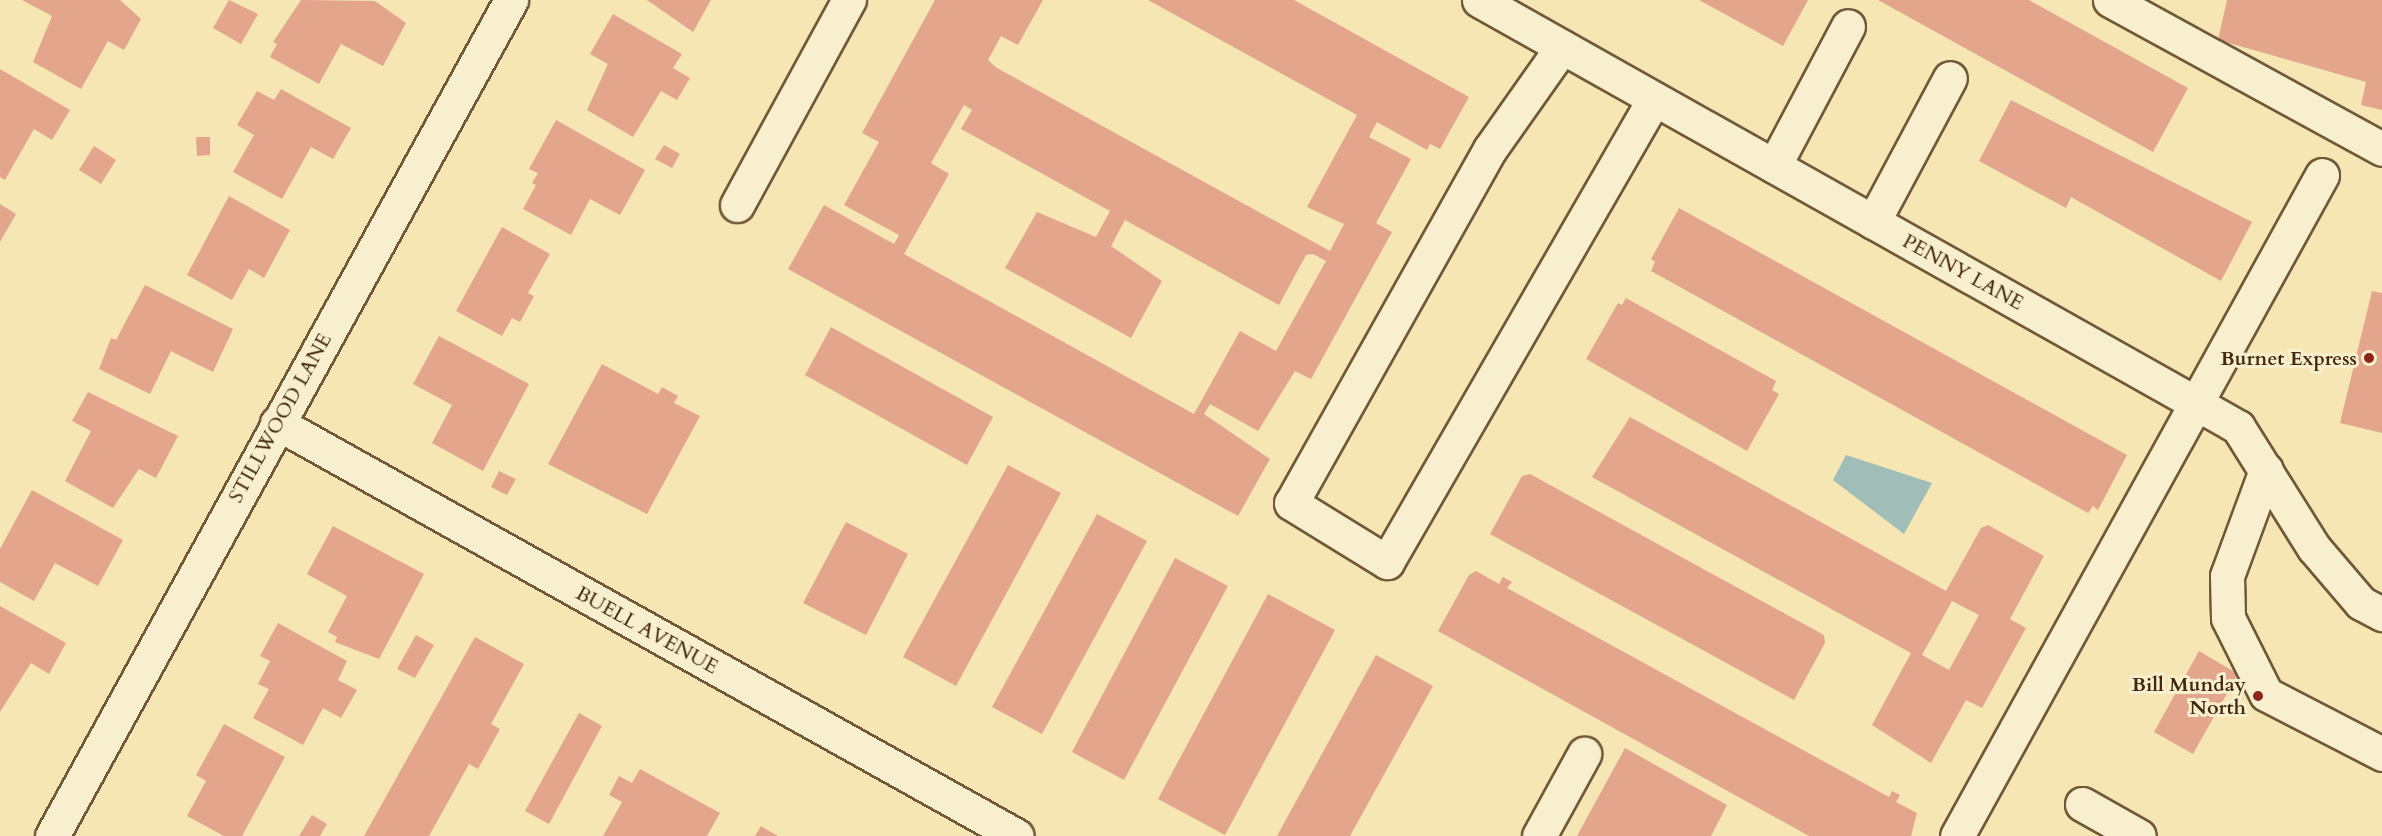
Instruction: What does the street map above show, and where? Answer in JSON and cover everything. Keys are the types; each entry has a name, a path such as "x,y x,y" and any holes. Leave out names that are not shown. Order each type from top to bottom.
{"street":[{"name":"STILLWOOD LANE","path":"52,836 511,0"},
{"path":"737,205 849,0"},
{"path":"2110,0 2382,149"},
{"name":"PENNY LANE","path":"1488,2 1562,47 2238,427 2314,548 2361,603 2382,614"},
{"path":"1774,166 1848,26"},
{"path":"1562,47 1490,149 1291,504 1387,562 1654,99"},
{"path":"1873,222 1950,78"},
{"path":"1957,836 2198,404 2322,175"},
{"name":"BUELL AVENUE","path":"277,423 1017,836"},
{"path":"2265,470 2227,576 2228,618 2265,694 2382,754"},
{"path":"1539,836 1584,754"},
{"path":"2082,804 2139,836"}],"water":[{"path":"1846,455 1932,483 1904,534 1833,480"}],"building":[{"path":"22,0 120,0 141,19 124,50 108,41 81,89 33,62 52,16"},
{"path":"229,0 258,14 241,44 213,28"},
{"path":"301,0 375,1 406,23 383,66 341,44 319,84 270,57 277,44 273,42"},
{"path":"647,0 711,0 693,32"},
{"path":"935,0 1043,0 1018,45 1001,36 988,60 997,68 1330,251 1344,224 1307,207 1357,115 1148,0 1294,0 1469,97 1440,149 1430,144 1427,150 1377,122 1369,137 1411,159 1376,223 1392,232 1311,379 1295,371 1258,431 1210,404 1204,414 1270,459 1238,516 788,269 824,205 894,244 899,235 844,205 879,142 862,133","holes":["964,105 972,110 961,129 1110,211 1096,237 1037,212 1005,268 1131,338 1162,281 1111,246 1125,220 1279,305 1306,255 1313,254 1326,261 1276,351 1240,331 1194,414 904,254 949,174 931,163"]},
{"path":"1699,0 1808,0 1783,46"},
{"path":"1878,0 2029,0 2188,88 2153,152"},
{"path":"2227,0 2382,0 2382,110 2361,105 2366,82 2218,40"},
{"path":"613,14 682,54 673,68 690,78 677,100 661,91 633,137 587,110 608,64 590,54"},
{"path":"0,69 70,110 52,140 34,129 5,180 0,177"},
{"path":"281,89 351,128 333,159 311,147 282,199 233,172 254,135 237,125 257,91 274,100"},
{"path":"2011,100 2252,222 2221,281 2071,197 2066,208 1979,161"},
{"path":"556,120 645,170 620,215 590,199 571,235 523,209 536,185 532,183 538,173 529,169"},
{"path":"196,137 210,137 210,155 197,156"},
{"path":"664,145 680,154 672,168 655,159"},
{"path":"94,146 116,160 101,184 79,170"},
{"path":"229,196 290,230 264,278 249,269 232,300 187,275"},
{"path":"0,204 16,214 0,242"},
{"path":"1679,208 2127,455 2098,510 2093,506 2088,513 1651,271 1655,262 1651,259"},
{"path":"502,227 550,254 528,293 534,296 520,322 512,318 502,336 456,311"},
{"path":"145,285 233,329 213,372 171,351 150,394 99,369 111,338 116,340"},
{"name":"Burnet Express","path":"2372,291 2382,293 2382,433 2340,423"},
{"path":"1626,298 1776,381 1772,390 1779,394 1747,451 1586,359 1618,303 1622,305"},
{"path":"831,327 993,417 967,465 805,375"},
{"path":"439,336 529,384 483,471 432,443 452,405 413,384"},
{"path":"602,364 658,394 662,387 678,396 674,403 700,416 647,514 548,464"},
{"path":"88,392 178,436 156,478 139,469 113,508 65,481 91,431 72,421"},
{"path":"1630,417 1946,591 1981,528 1988,525 2044,556 2010,619 2026,628 1982,708 1966,700 1931,763 1872,725 1911,653 1592,477","holes":["1952,601 1979,615 1949,670 1922,655"]},
{"path":"1008,465 1061,493 956,686 903,657"},
{"path":"499,471 516,479 507,495 491,487"},
{"path":"1530,474 1824,635 1825,643 1794,700 1490,534 1522,476"},
{"path":"32,490 123,540 98,586 55,563 34,601 0,582 0,549"},
{"path":"1097,514 1147,541 1042,734 992,707"},
{"path":"846,522 908,554 866,635 803,603"},
{"path":"333,526 424,574 379,659 335,642 337,637 328,632 347,596 307,574"},
{"path":"1175,558 1228,586 1124,780 1072,752"},
{"path":"1476,571 1499,584 1503,577 1512,582 1507,588 1889,797 1892,791 1900,795 1896,802 1917,813 1911,836 1809,836 1438,631 1469,575"},
{"path":"1268,594 1335,630 1225,835 1158,799"},
{"path":"0,606 66,643 49,674 31,663 0,712"},
{"path":"278,623 347,661 338,680 357,690 341,718 323,708 303,745 253,718 269,689 258,684 270,661 260,656"},
{"path":"416,635 434,645 415,678 397,669"},
{"path":"475,637 524,664 491,724 500,729 478,769 469,764 429,836 364,836"},
{"path":"2199,651 2238,674 2193,754 2154,732"},
{"path":"1376,655 1433,686 1350,836 1277,836"},
{"path":"579,713 602,726 549,824 525,811"},
{"path":"224,724 285,757 242,836 224,836 187,816 206,781 196,775"},
{"path":"1625,748 1727,805 1711,836 1577,836"},
{"path":"640,769 720,813 707,836 603,836 622,802 609,795 619,776 632,783"},
{"path":"312,815 327,824 320,836 299,836"},
{"path":"762,827 778,836 755,836"}],"place":[{"name":"Burnet Express","path":"2369,358"},
{"name":"Bill Munday North","path":"2258,696"}]}
